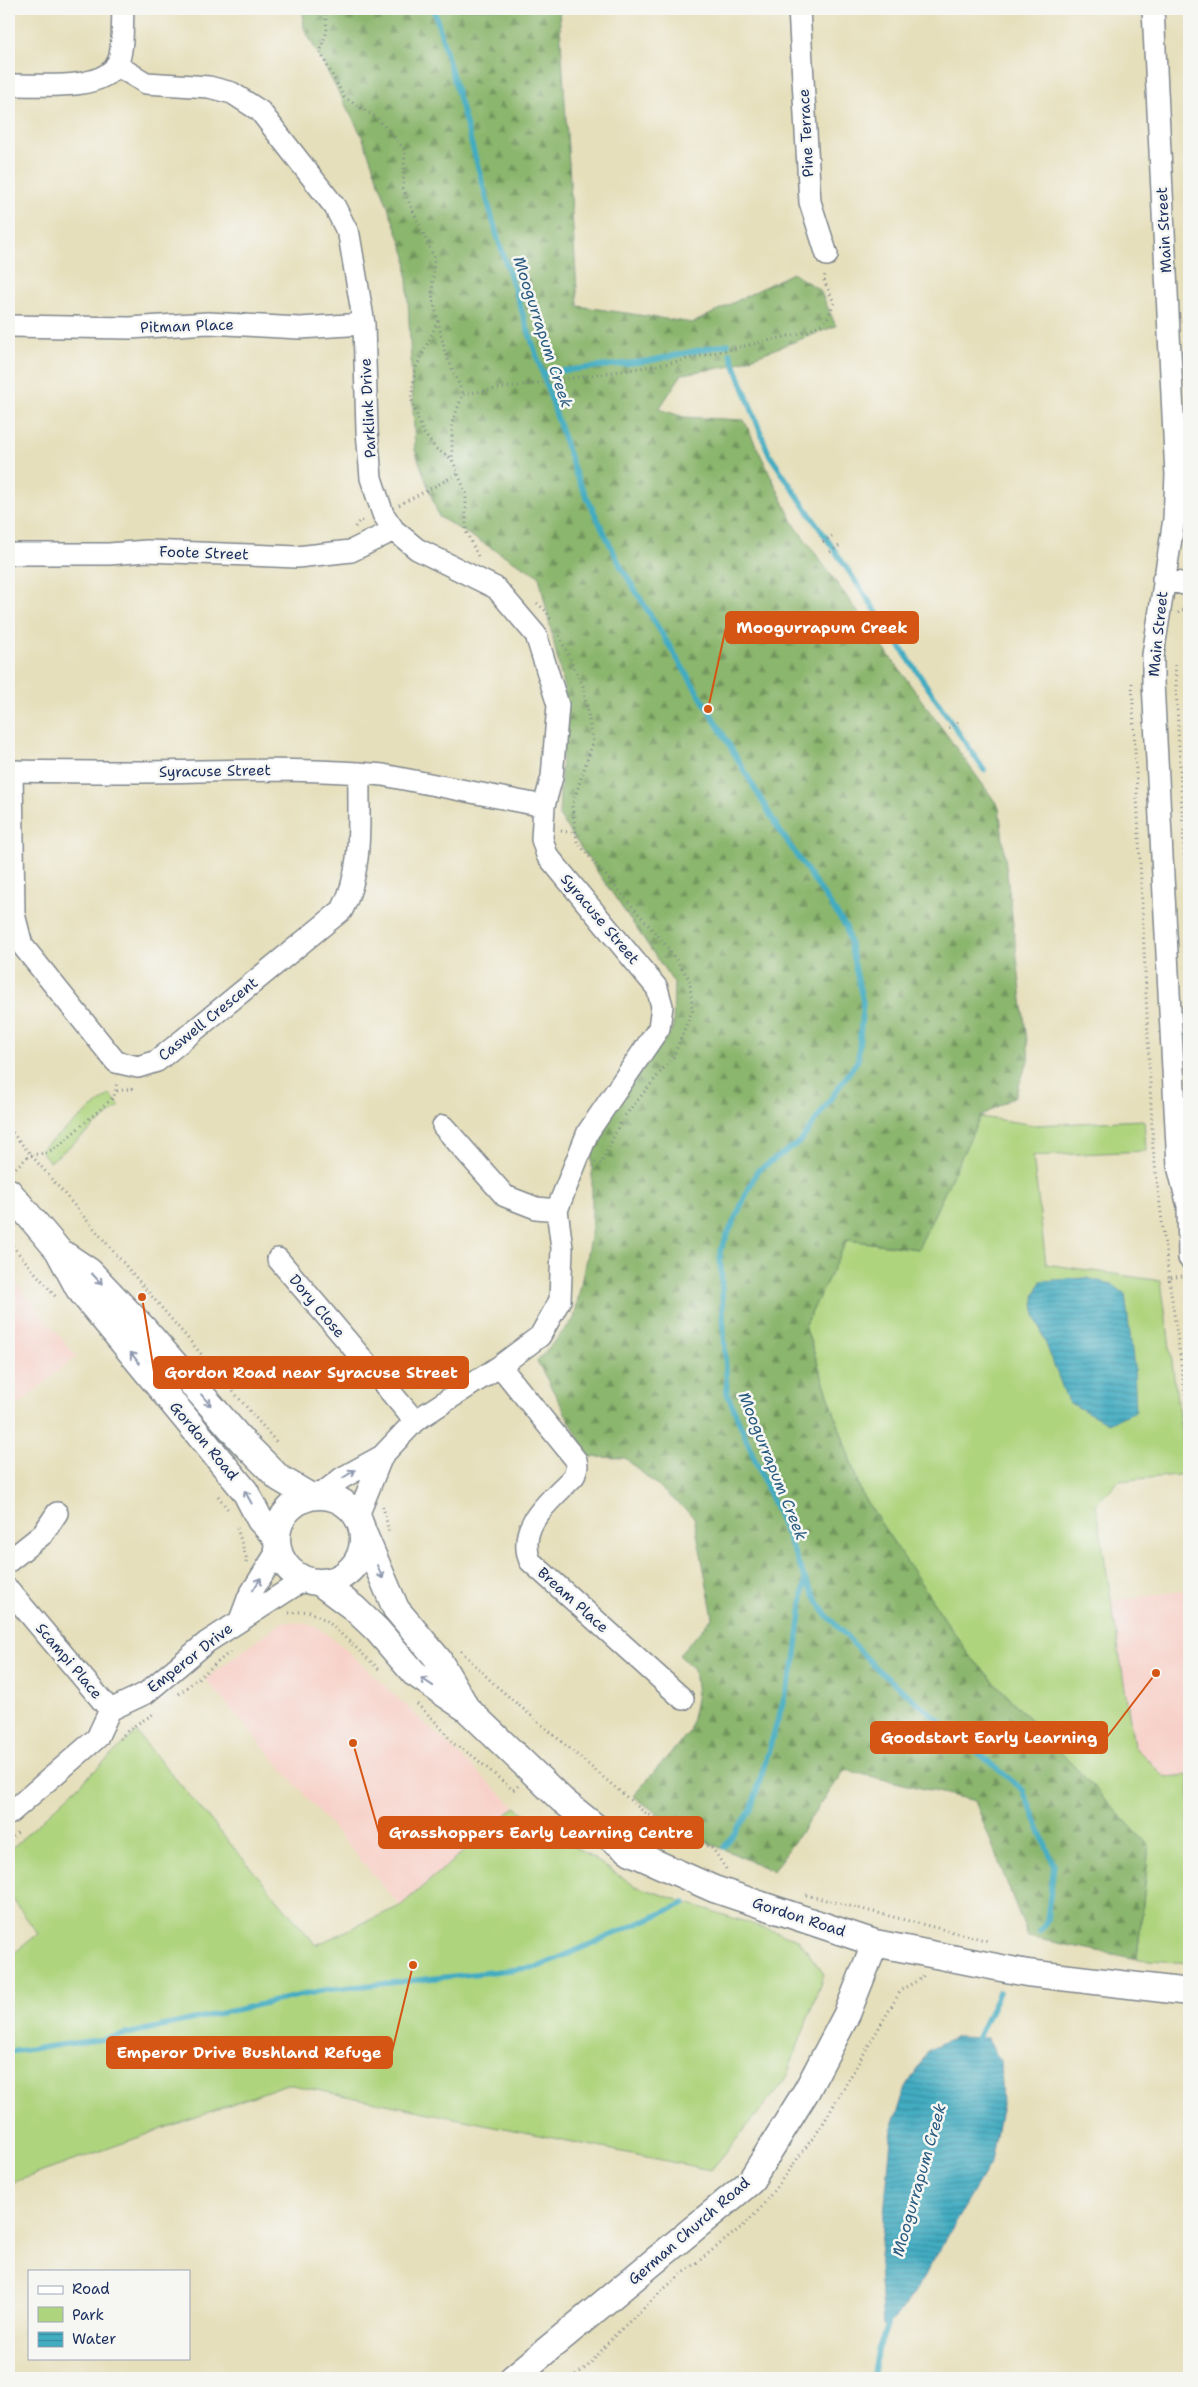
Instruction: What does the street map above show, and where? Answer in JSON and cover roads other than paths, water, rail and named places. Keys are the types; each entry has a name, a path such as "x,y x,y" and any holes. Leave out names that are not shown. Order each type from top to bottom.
{"street":[{"path":"9,84 80,84 99,80 116,66 122,41 123,9"},
{"name":"Pine Terrace","path":"799,9 810,202 827,256"},
{"name":"Main Street","path":"1152,9 1176,475 1174,519 1163,579 1153,655 1153,682 1178,1166 1188,1206 1189,1258"},
{"name":"Parklink Drive","path":"116,66 146,83 209,87 232,93 260,111 335,208 349,236 364,324 367,431 371,478 383,514 394,530 417,549 496,588 536,635 558,705 552,777 544,806"},
{"name":"Pitman Place","path":"9,326 130,328 208,323 300,328 364,324"},
{"name":"Foote Street","path":"9,554 109,554 147,551 297,557 351,551 394,530"},
{"path":"1163,579 1189,585"},
{"name":"Syracuse Street","path":"10,771 200,771 256,769 359,772 544,806 542,839 547,855 657,988 662,1006 659,1028 588,1132 557,1210 562,1248 560,1300 540,1336 500,1366 415,1422 382,1456"},
{"name":"Caswell Crescent","path":"10,771 14,914 22,945 116,1062 138,1067 157,1061 342,910 351,894 357,871 359,772"},
{"path":"444,1126 506,1196 536,1208 557,1210"},
{"name":"Gordon Road","path":"9,1192 58,1250 79,1289 245,1491 260,1520 277,1544"},
{"name":"Gordon Road","path":"58,1250 89,1271 144,1329 242,1441 279,1478 315,1496"},
{"name":"Dory Close","path":"278,1258 415,1422"},
{"name":"Bream Place","path":"500,1366 576,1460 577,1466 574,1476 530,1524 526,1543 530,1561 683,1699"},
{"path":"240,1620 249,1596 277,1544 279,1523 287,1511 298,1502 315,1496 342,1478 382,1456"},
{"path":"277,1544 284,1563 293,1573 312,1580 332,1580 344,1574 354,1565 360,1553 362,1540 359,1523 382,1456"},
{"path":"315,1496 341,1502 359,1523"},
{"path":"9,1561 43,1534 57,1513"},
{"name":"Gordon Road","path":"359,1523 396,1609 438,1660 467,1709"},
{"name":"Gordon Road","path":"312,1580 354,1608 372,1625 414,1673 467,1709 535,1774 598,1830 630,1852 714,1889 876,1942 1028,1973 1189,1992"},
{"name":"Emperor Drive","path":"110,1710 146,1693 207,1642 240,1620 312,1580"},
{"name":"Scampi Place","path":"9,1590 110,1710"},
{"path":"16,1821 97,1738 110,1710"},
{"name":"German Church Road","path":"524,2375 750,2182 808,2090 847,2014 876,1942"}],"water":[{"path":"1086,1278 1112,1284 1125,1294 1134,1367 1136,1411 1108,1423 1068,1402 1035,1315 1034,1297 1041,1281"},
{"path":"956,2037 987,2038 1000,2061 1002,2105 991,2162 918,2287 895,2319 883,2327 879,2268 892,2128 906,2087 929,2050"}],"waterway":[{"name":"Moogurrapum Creek","path":"434,9 498,239 576,475 621,567 778,828 846,927 863,1002 858,1060 801,1141 757,1171 720,1251 727,1393 805,1579 824,1612 877,1669 1023,1790 1054,1865 1047,1920 1040,1931"},
{"path":"542,373 648,361 728,344"},
{"path":"730,353 769,454 984,770"},
{"name":"Moogurrapum Creek","path":"724,1847 751,1810 795,1662 805,1579"},
{"path":"9,2052 104,2039 325,1990 538,1967 685,1903"},
{"name":"Moogurrapum Creek","path":"975,2044 999,1992"},
{"name":"Moogurrapum Creek","path":"873,2378 878,2350 890,2318"}],"place":[{"name":"Moogurrapum Creek","path":"708,709"},
{"name":"Gordon Road near Syracuse Street","path":"142,1297"},
{"name":"Goodstart Early Learning","path":"1156,1673"},
{"name":"Grasshoppers Early Learning Centre","path":"353,1743"},
{"name":"Emperor Drive Bushland Refuge","path":"413,1965"}]}
